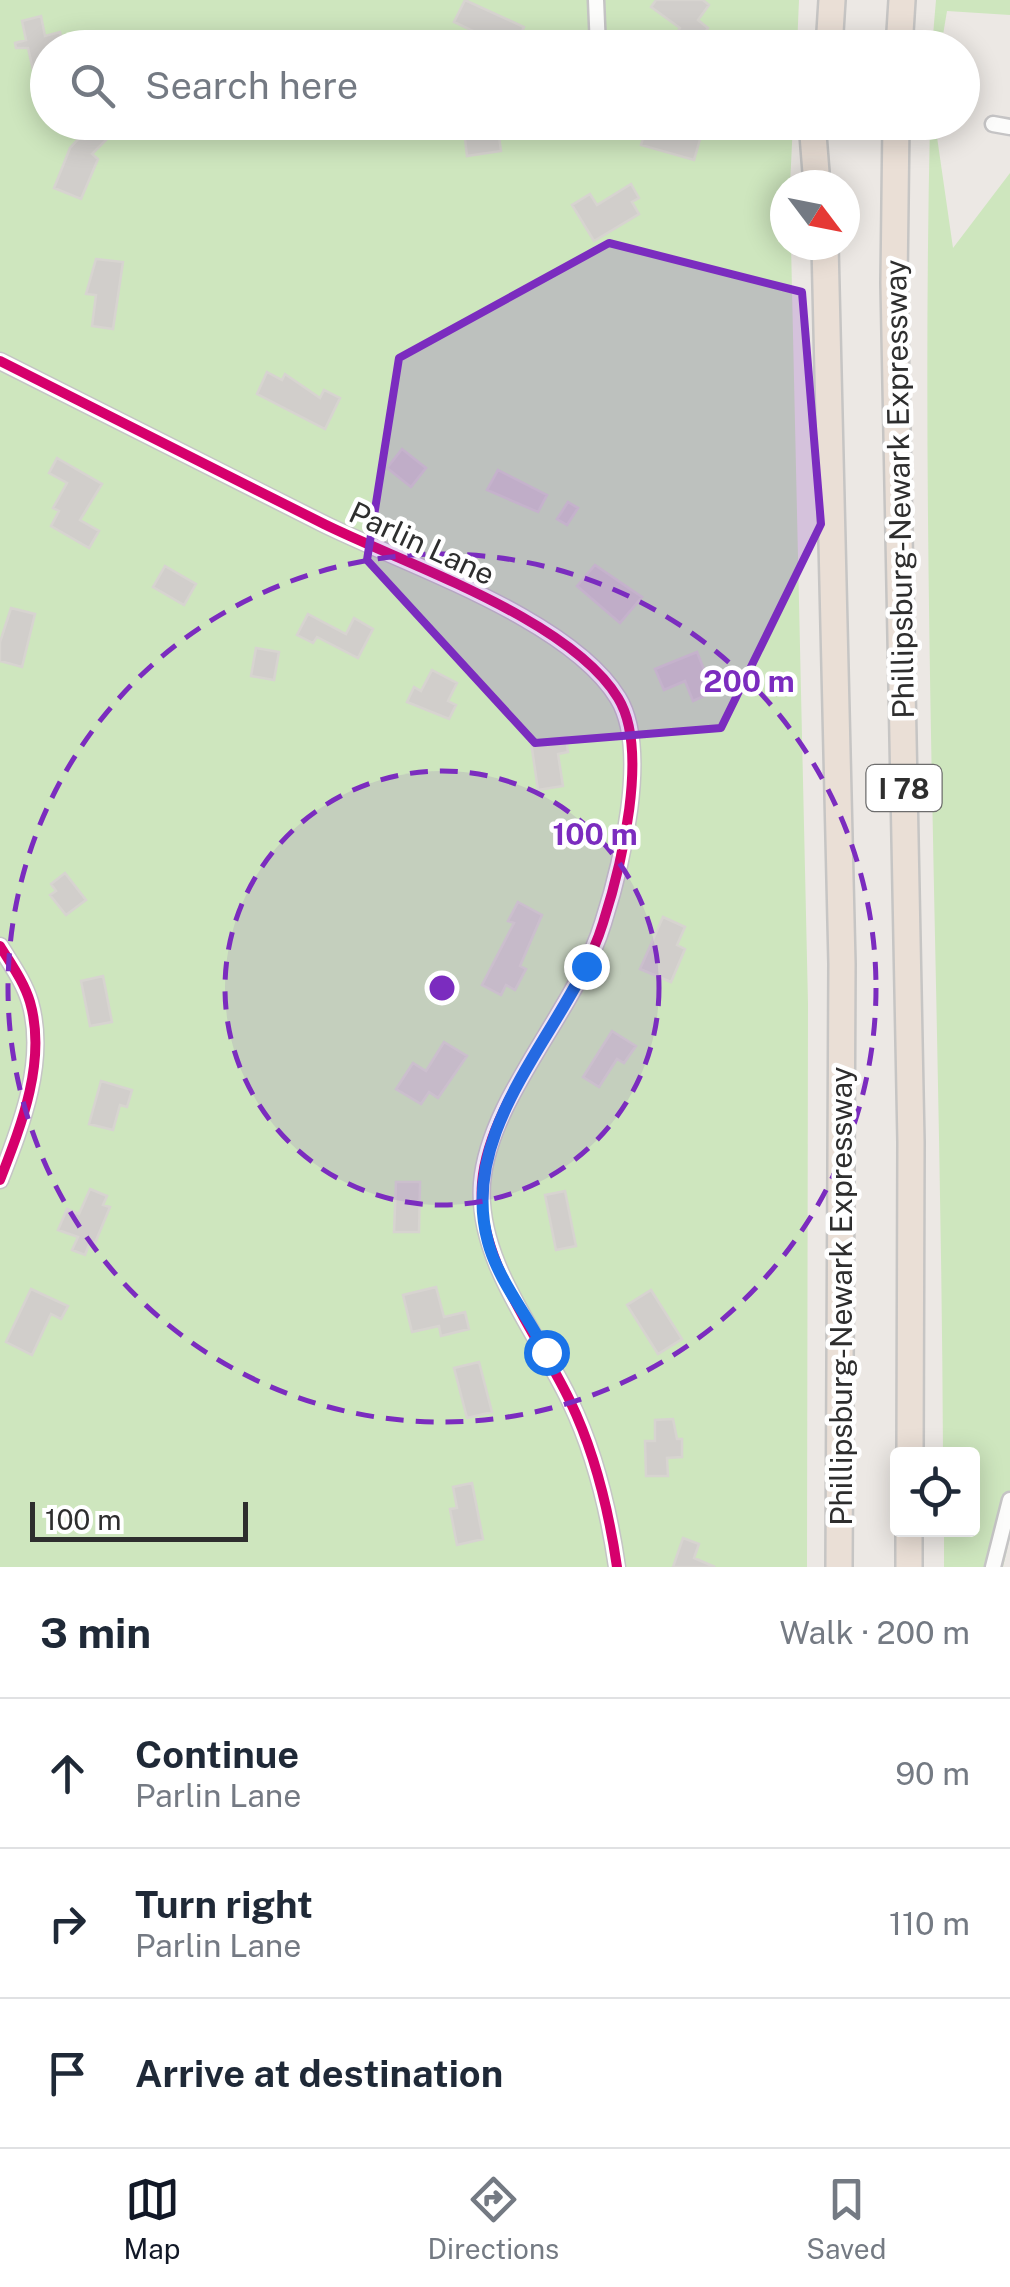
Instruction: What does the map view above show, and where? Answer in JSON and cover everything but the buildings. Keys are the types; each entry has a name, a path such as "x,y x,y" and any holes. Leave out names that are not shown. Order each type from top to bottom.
{"highway":[{"path":"815,30 816,0"},
{"path":"830,30 832,0"},
{"path":"900,30 902,0"},
{"path":"813,140 816,170"},
{"path":"825,170 826,140"},
{"name":"Phillipsburg-Newark Expressway","path":"896,140 894,303 911,1142 910,1447"},
{"name":"Phillipsburg-Newark Expressway","path":"824,260 842,982 840,1567"},
{"path":"909,1537 909,1567"}],"street":[{"path":"596,0 597,30"},
{"path":"993,124 1010,127"},
{"name":"Parlin Lane","path":"0,361 503,609 594,665 618,697 631,740 633,770 604,923 566,1008 497,1124 482,1182 488,1245 573,1406 595,1468 618,1567"},
{"path":"0,946 30,1002 34,1027 33,1070 22,1124 0,1180"},
{"path":"993,1567 1010,1500"}],"highlighted area":[{"path":"609,243 802,292 821,524 721,728 535,743 367,560 399,358"}],"green space":[{"path":"0,0 799,0 798,30 30,30 30,140 792,140 791,170 770,170 770,260 791,260 808,1004 807,1567 0,1567"},
{"path":"936,0 1010,0 1010,15 947,11 944,30 933,30"},
{"path":"930,140 937,140 953,248 1010,173 1010,1537 1003,1567 944,1567 944,1537 980,1537 980,1447 943,1447 928,456"}],"cycle path":[{"path":"0,361 324,524 526,619 595,670 618,698 632,747 632,777 624,841 610,899 591,955 500,1118 482,1183 483,1212 499,1268 557,1375 586,1440 605,1503 617,1567"},
{"path":"0,946 30,1002 35,1047 29,1093 0,1180"}],"route":[{"path":"546,1352 488,1245 482,1182 497,1124 566,1008 586,966"}]}
